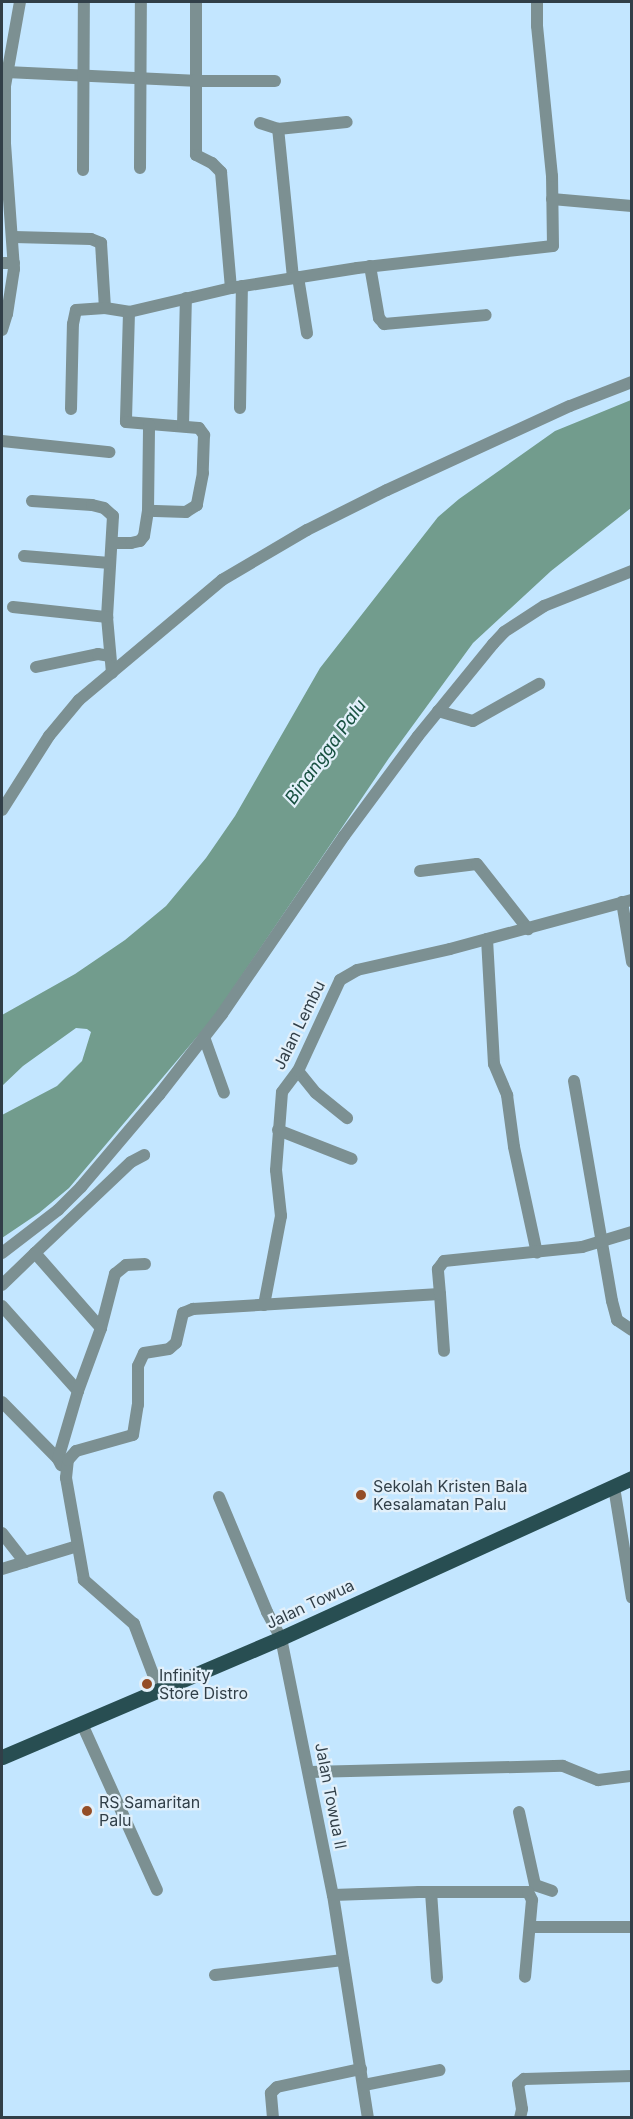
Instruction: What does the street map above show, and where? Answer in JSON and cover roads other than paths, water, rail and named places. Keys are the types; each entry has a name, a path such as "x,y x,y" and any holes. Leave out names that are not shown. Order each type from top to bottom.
{"main road":[{"name":"Jalan Towua","path":"2,1757 281,1638 359,1600 632,1478"}],"street":[{"path":"2,330 11,297 8,263 14,237 5,195 3,85 20,2"},
{"path":"83,170 84,2"},
{"path":"141,2 141,168"},
{"path":"196,2 194,81 196,155 212,163 221,172 237,287 240,408"},
{"path":"71,409 74,314 79,309 105,308 129,312 237,287 296,277 370,266 553,246 552,199 537,2"},
{"path":"6,72 194,81 275,81"},
{"path":"260,123 278,129 347,122"},
{"path":"278,129 296,277 307,333"},
{"path":"552,199 632,206"},
{"path":"14,237 91,239 101,243 105,308"},
{"path":"370,266 379,318 384,324 486,315"},
{"path":"183,426 186,298"},
{"path":"129,312 126,422 200,428 204,435 202,482 197,505 186,512 148,511"},
{"path":"2,810 49,736 79,700 222,580 262,556 387,490 570,406 632,382"},
{"path":"112,543 140,541 146,530 149,425"},
{"path":"2,441 109,452"},
{"path":"32,501 104,508 113,516 107,616 112,673"},
{"path":"24,556 110,563"},
{"path":"2,1253 58,1210 81,1187 204,1037 344,836 438,711 493,644 517,623 544,606 632,571"},
{"path":"12,608 107,616"},
{"path":"36,667 98,654 109,656"},
{"path":"438,711 473,721 539,684"},
{"path":"420,871 477,864 528,929"},
{"path":"627,901 632,962"},
{"name":"Jalan Lembu","path":"264,1305 281,1216 276,1186 282,1092 298,1071 330,996 340,980 348,974 528,929 627,901"},
{"path":"487,939 494,1064 507,1095 514,1147 537,1253"},
{"path":"204,1037 224,1093"},
{"path":"298,1071 316,1093 347,1118"},
{"path":"574,1081 617,1320 632,1330"},
{"path":"278,1130 352,1159"},
{"path":"2,1286 131,1162 144,1155"},
{"path":"444,1351 438,1269 444,1261 537,1253 602,1242 632,1232"},
{"path":"35,1253 101,1328"},
{"path":"58,1459 78,1391 101,1328 117,1271 126,1265 145,1264"},
{"path":"66,1478 68,1460 76,1451 122,1441 133,1435 138,1405 138,1366 144,1353 168,1349 176,1343 183,1313 193,1309 440,1294"},
{"path":"2,1306 78,1391"},
{"path":"2,1402 58,1459 66,1478 76,1546 84,1580 134,1624 159,1690"},
{"path":"614,1487 632,1598"},
{"name":"Jalan Towua II","path":"219,1497 267,1612 281,1638 310,1772 333,1895 368,2118"},
{"path":"2,1533 25,1562"},
{"path":"2,1569 76,1546"},
{"path":"82,1724 157,1890"},
{"path":"310,1772 563,1766 598,1780 632,1776"},
{"path":"519,1812 534,1892 525,1977"},
{"path":"333,1895 552,1891"},
{"path":"431,1892 437,1978"},
{"path":"530,1927 632,1927"},
{"path":"215,1975 343,1960"},
{"path":"273,2118 271,2093 277,2086 361,2069"},
{"path":"364,2085 440,2070"},
{"path":"520,2118 522,2109 518,2084 524,2079 632,2076"}],"water":[{"name":"Binangga Palu","path":"631,400 631,508 551,571 473,643 389,758 213,1018 69,1188 39,1213 2,1238 2,1115 57,1086 82,1061 91,1032 87,1029 76,1028 23,1066 2,1086 2,1015 75,974 125,940 166,906 206,858 235,816 320,668 438,517 459,499 555,431"}],"place":[{"name":"Sekolah Kristen Bala Kesalamatan Palu","path":"361,1495"},
{"name":"Infinity Store Distro","path":"147,1684"},
{"name":"RS Samaritan Palu","path":"87,1811"}]}
